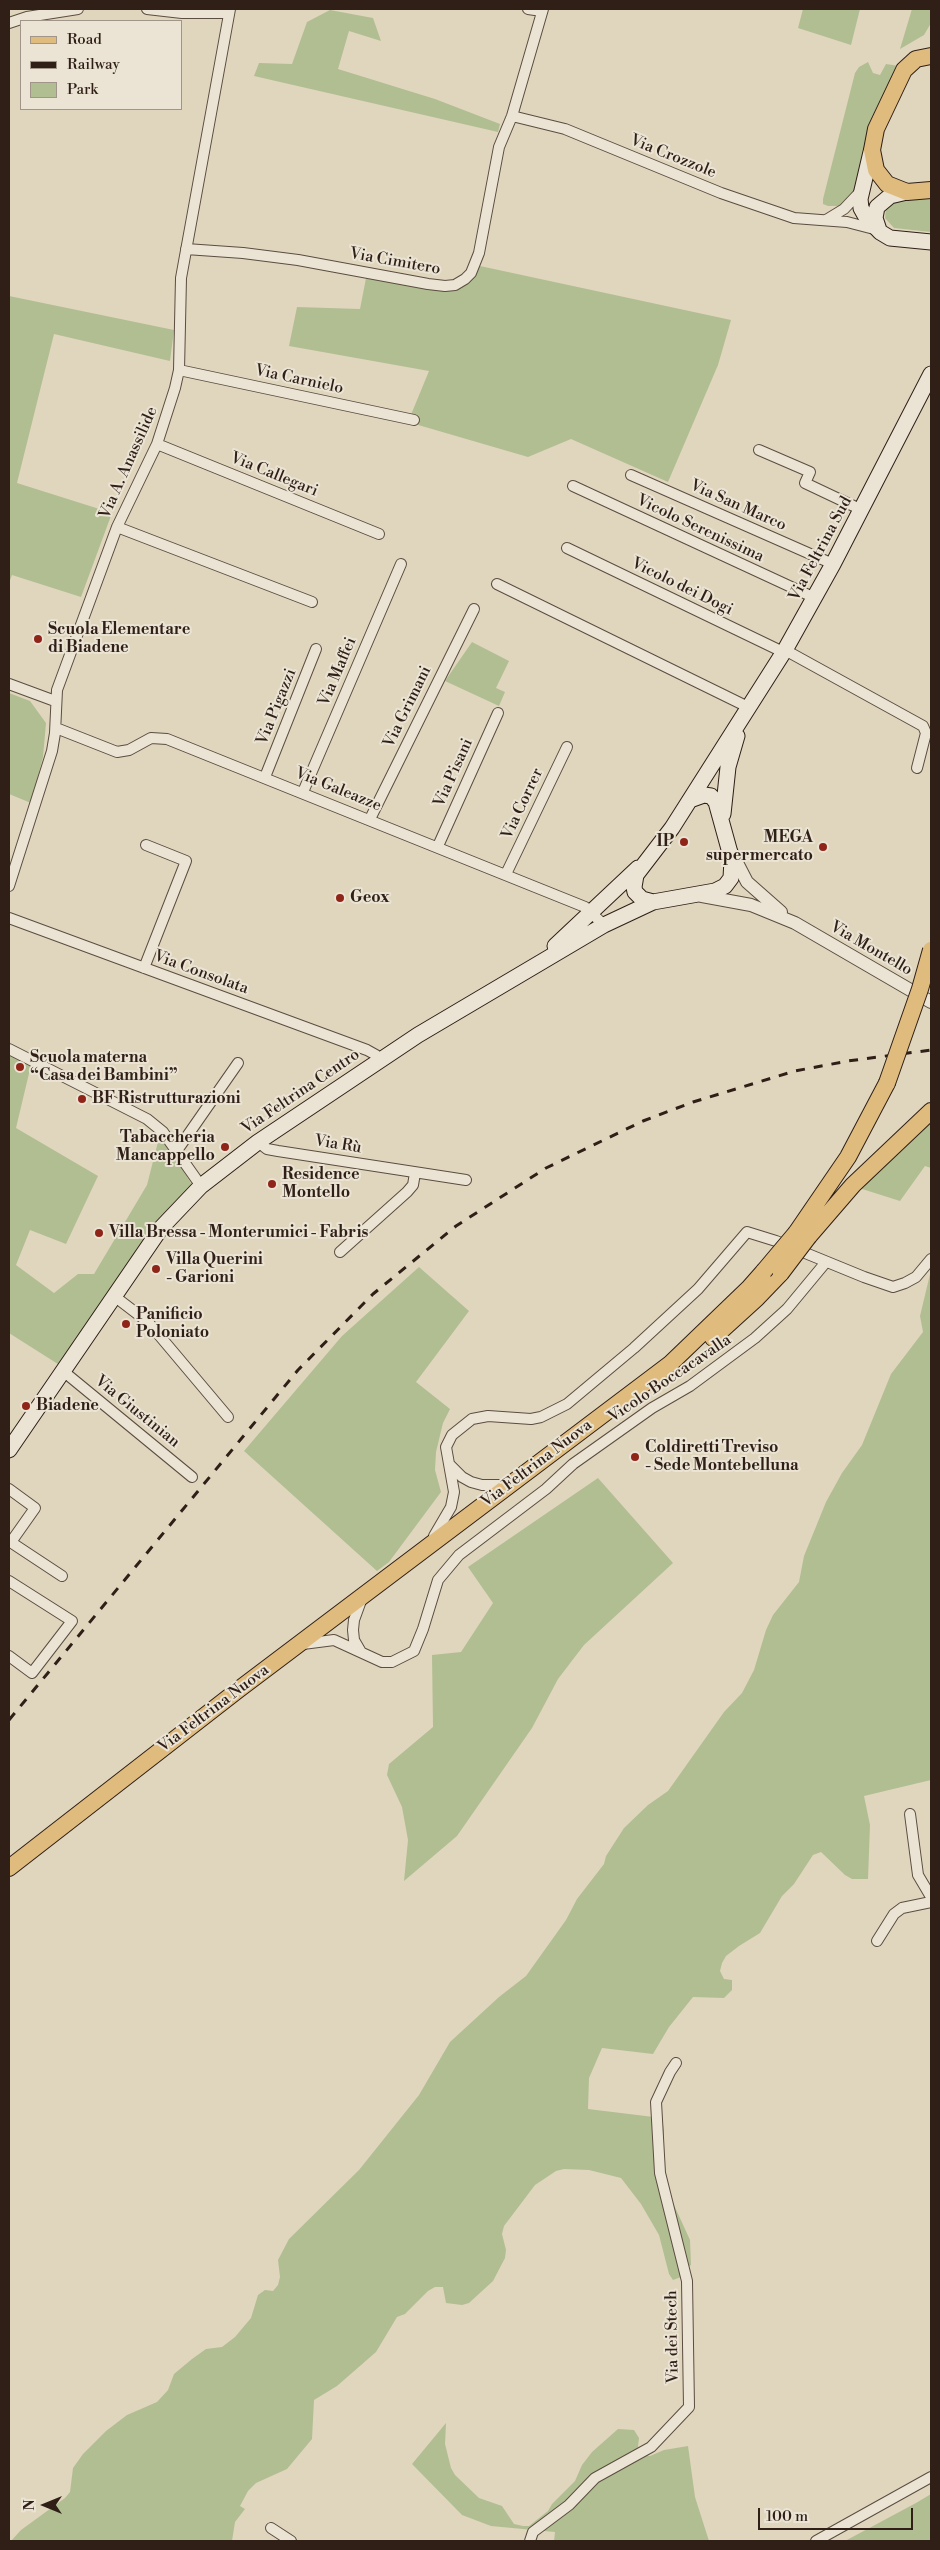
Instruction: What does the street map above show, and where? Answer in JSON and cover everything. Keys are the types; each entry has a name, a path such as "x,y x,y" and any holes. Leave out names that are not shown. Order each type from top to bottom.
{"main road":[{"path":"931,44 924,58 902,73 876,129 860,199 862,211 879,231 894,239 931,242"},
{"path":"872,150 873,164 879,176 891,186 906,192"},
{"path":"879,231 875,218 877,207 890,196 906,192 929,192"},
{"name":"Via Feltrina Sud","path":"643,863 663,840 690,800 748,711 784,651 862,510 931,374"},
{"name":"Via Feltrina Sud","path":"916,402 931,392"},
{"name":"Via Feltrina Sud","path":"722,822 730,757 748,711"},
{"path":"604,925 653,902 715,891 728,882 732,873 730,850 718,806 711,796 700,795 690,800"},
{"path":"643,863 634,881 635,892 642,899 653,902"},
{"path":"592,913 643,863"},
{"name":"Via Feltrina Centro","path":"525,972 592,913"},
{"name":"Via Feltrina Centro","path":"9,1450 161,1228 201,1186 258,1142 379,1060 604,925"},
{"name":"Via Feltrina Nuova","path":"9,1868 297,1645 670,1364 749,1288 773,1272 803,1235 848,1157 886,1083 920,989 931,950"},
{"path":"803,1235 931,1111"}],"street":[{"path":"21,20 78,9"},
{"path":"147,9 182,13 229,11"},
{"path":"528,9 543,10"},
{"name":"Via Cimitero","path":"186,249 243,253 298,260 428,284 456,285 471,273 479,253 499,147 512,116 543,10"},
{"name":"Via A. Anassilide","path":"9,886 48,764 56,728 55,701 78,630 117,527 157,444 169,409 179,370 181,278 229,11"},
{"name":"Via Crozzole","path":"512,116 565,129 721,193 794,218 856,223 879,231"},
{"path":"822,220 844,209 862,190"},
{"name":"Via Carnielo","path":"179,370 414,420"},
{"name":"Via Callegari","path":"157,444 379,534"},
{"path":"759,450 810,472 805,483 862,510"},
{"name":"Via San Marco","path":"631,475 833,564"},
{"name":"Vicolo Serenissima","path":"572,486 815,598"},
{"path":"117,527 312,602"},
{"name":"Vicolo dei Dogi","path":"567,548 784,651 923,726 926,734 917,768"},
{"name":"Via Maffei","path":"303,792 401,564"},
{"path":"497,584 748,711"},
{"name":"Via Grimani","path":"370,819 474,609"},
{"name":"Via Pigazzi","path":"266,777 316,649"},
{"path":"9,684 55,701"},
{"name":"Via Pisani","path":"438,846 498,713"},
{"name":"Via Galeazze","path":"56,728 117,752 129,750 148,738 164,737 438,846 585,907 604,925"},
{"name":"Via Correr","path":"506,874 566,748"},
{"path":"144,968 186,861 146,846"},
{"name":"Via Montello","path":"730,850 748,882 795,922 931,1002"},
{"name":"Via Montello","path":"690,895 744,903 795,922"},
{"name":"Via Consolata","path":"9,918 367,1050 376,1055 379,1060"},
{"path":"9,1049 147,1120 163,1132 201,1186"},
{"path":"176,1152 238,1063"},
{"name":"Via Rù","path":"258,1142 273,1150 466,1180"},
{"path":"340,1252 407,1192 413,1185 415,1173"},
{"path":"406,1563 438,1532 451,1507 454,1492 446,1447 452,1435 472,1419 488,1416 531,1420 541,1418 567,1404 698,1289 747,1232 776,1241 893,1287 916,1277 931,1259"},
{"name":"Vicolo Boccacavalla","path":"297,1645 320,1640 334,1640 382,1662 392,1662 414,1651 424,1629 438,1580 459,1555 546,1489 573,1464 652,1408 690,1386 755,1338 787,1309 826,1262"},
{"path":"114,1296 148,1322 228,1417"},
{"name":"Via Giustinian","path":"63,1371 192,1477"},
{"path":"448,1463 462,1477 482,1486 512,1484"},
{"path":"9,1489 35,1508 10,1542 62,1576"},
{"path":"9,1581 72,1621 32,1673 9,1656"},
{"path":"362,1653 354,1640 353,1630 354,1620 363,1596"},
{"path":"910,1814 918,1874 931,1897"},
{"path":"877,1941 894,1914 902,1908 931,1902"},
{"name":"Via dei Stech","path":"530,2541 533,2532 569,2505 595,2478 651,2447 689,2407 687,2281 660,2174 656,2102 676,2063"},
{"path":"816,2541 931,2477"},
{"path":"271,2528 291,2541"}],"green space":[{"path":"803,9 860,9 851,45 798,28"},
{"path":"912,9 931,9 931,23 924,35 900,49"},
{"path":"330,10 373,18 381,41 349,31 338,69 435,99 500,124 498,132 254,76 259,63 292,64 307,22"},
{"path":"868,62 873,73 880,75 886,64 899,66 859,186 839,206 828,206 823,204 823,199 855,73 859,67"},
{"path":"931,199 931,232 894,228 885,218 886,208 895,200"},
{"path":"480,266 731,320 718,365 668,482 571,439 528,457 408,422 429,371 289,346 297,307 360,309 367,273 448,284 471,276"},
{"path":"9,296 174,330 170,361 54,334 17,483 112,513 81,597 12,575 9,583"},
{"path":"472,642 509,661 496,688 505,692 499,706 445,681"},
{"path":"9,693 30,701 46,723 43,757 31,803 9,794"},
{"path":"9,1055 31,1065 16,1128 98,1176 66,1244 30,1230 16,1265 54,1293 78,1274 94,1274 147,1185 160,1134 194,1188 61,1366 9,1333"},
{"path":"931,1113 931,1168 925,1166 900,1201 859,1188"},
{"path":"419,1267 469,1311 416,1382 450,1409 443,1423 436,1452 435,1470 441,1492 389,1562 377,1571 244,1451 342,1336"},
{"path":"931,1270 931,1780 864,1796 870,1825 868,1879 852,1879 845,1875 821,1852 813,1855 794,1884 782,1896 760,1933 726,1956 720,1971 724,1979 732,1980 732,1990 724,1998 693,1997 669,2027 653,2054 602,2048 589,2078 588,2109 662,2118 664,2130 663,2171 669,2194 690,2240 691,2265 684,2270 681,2277 673,2280 669,2274 659,2235 641,2204 621,2178 589,2170 564,2169 556,2171 535,2185 504,2226 502,2234 506,2250 505,2258 493,2281 469,2303 462,2305 446,2303 443,2287 435,2287 428,2291 405,2314 397,2317 376,2352 337,2386 314,2400 312,2439 287,2469 256,2483 248,2491 240,2506 245,2509 235,2522 232,2541 11,2541 21,2530 65,2498 70,2492 73,2468 83,2454 106,2431 127,2415 157,2402 168,2390 174,2374 192,2359 206,2349 222,2347 235,2337 251,2318 258,2295 265,2290 273,2291 278,2285 280,2277 278,2260 289,2239 359,2170 419,2095 450,2042 499,1997 526,1976 566,1920 577,1899 604,1864 606,1856 624,1828 648,1805 668,1791 724,1712 742,1693 754,1670 766,1630 773,1615 799,1582 804,1556 826,1502 842,1473 862,1445 891,1374 923,1332 920,1316"},
{"path":"598,1478 673,1563 584,1645 558,1679 532,1728 457,1836 404,1881 408,1840 402,1807 387,1775 389,1764 433,1727 432,1655 461,1652 493,1603 468,1567"},
{"path":"446,2423 445,2444 451,2468 455,2475 479,2498 502,2506 514,2524 523,2526 529,2526 548,2511 552,2504 575,2481 582,2465 592,2452 618,2429 634,2430 639,2438 638,2446 642,2454 650,2456 664,2450 688,2446 695,2497 709,2541 554,2541 555,2532 491,2526 462,2515 412,2464"},
{"path":"931,2494 931,2541 845,2541 916,2503"}],"railway":[{"path":"9,1720 298,1370 373,1294 456,1226 546,1168 643,1121 693,1102 795,1071 848,1061 931,1050"}],"place":[{"name":"Scuola Elementare di Biadene","path":"38,639"},
{"name":"IP","path":"684,842"},
{"name":"MEGA supermercato","path":"823,847"},
{"name":"Geox","path":"340,898"},
{"name":"Scuola materna “Casa dei Bambini”","path":"20,1067"},
{"name":"BF Ristrutturazioni","path":"82,1099"},
{"name":"Tabaccheria Mancappello","path":"225,1147"},
{"name":"Residence Montello","path":"272,1184"},
{"name":"Villa Bressa - Monterumici - Fabris","path":"99,1233"},
{"name":"Villa Querini - Garioni","path":"156,1269"},
{"name":"Panificio Poloniato","path":"126,1324"},
{"name":"Biadene","path":"26,1406"},
{"name":"Coldiretti Treviso - Sede Montebelluna","path":"635,1457"}]}
